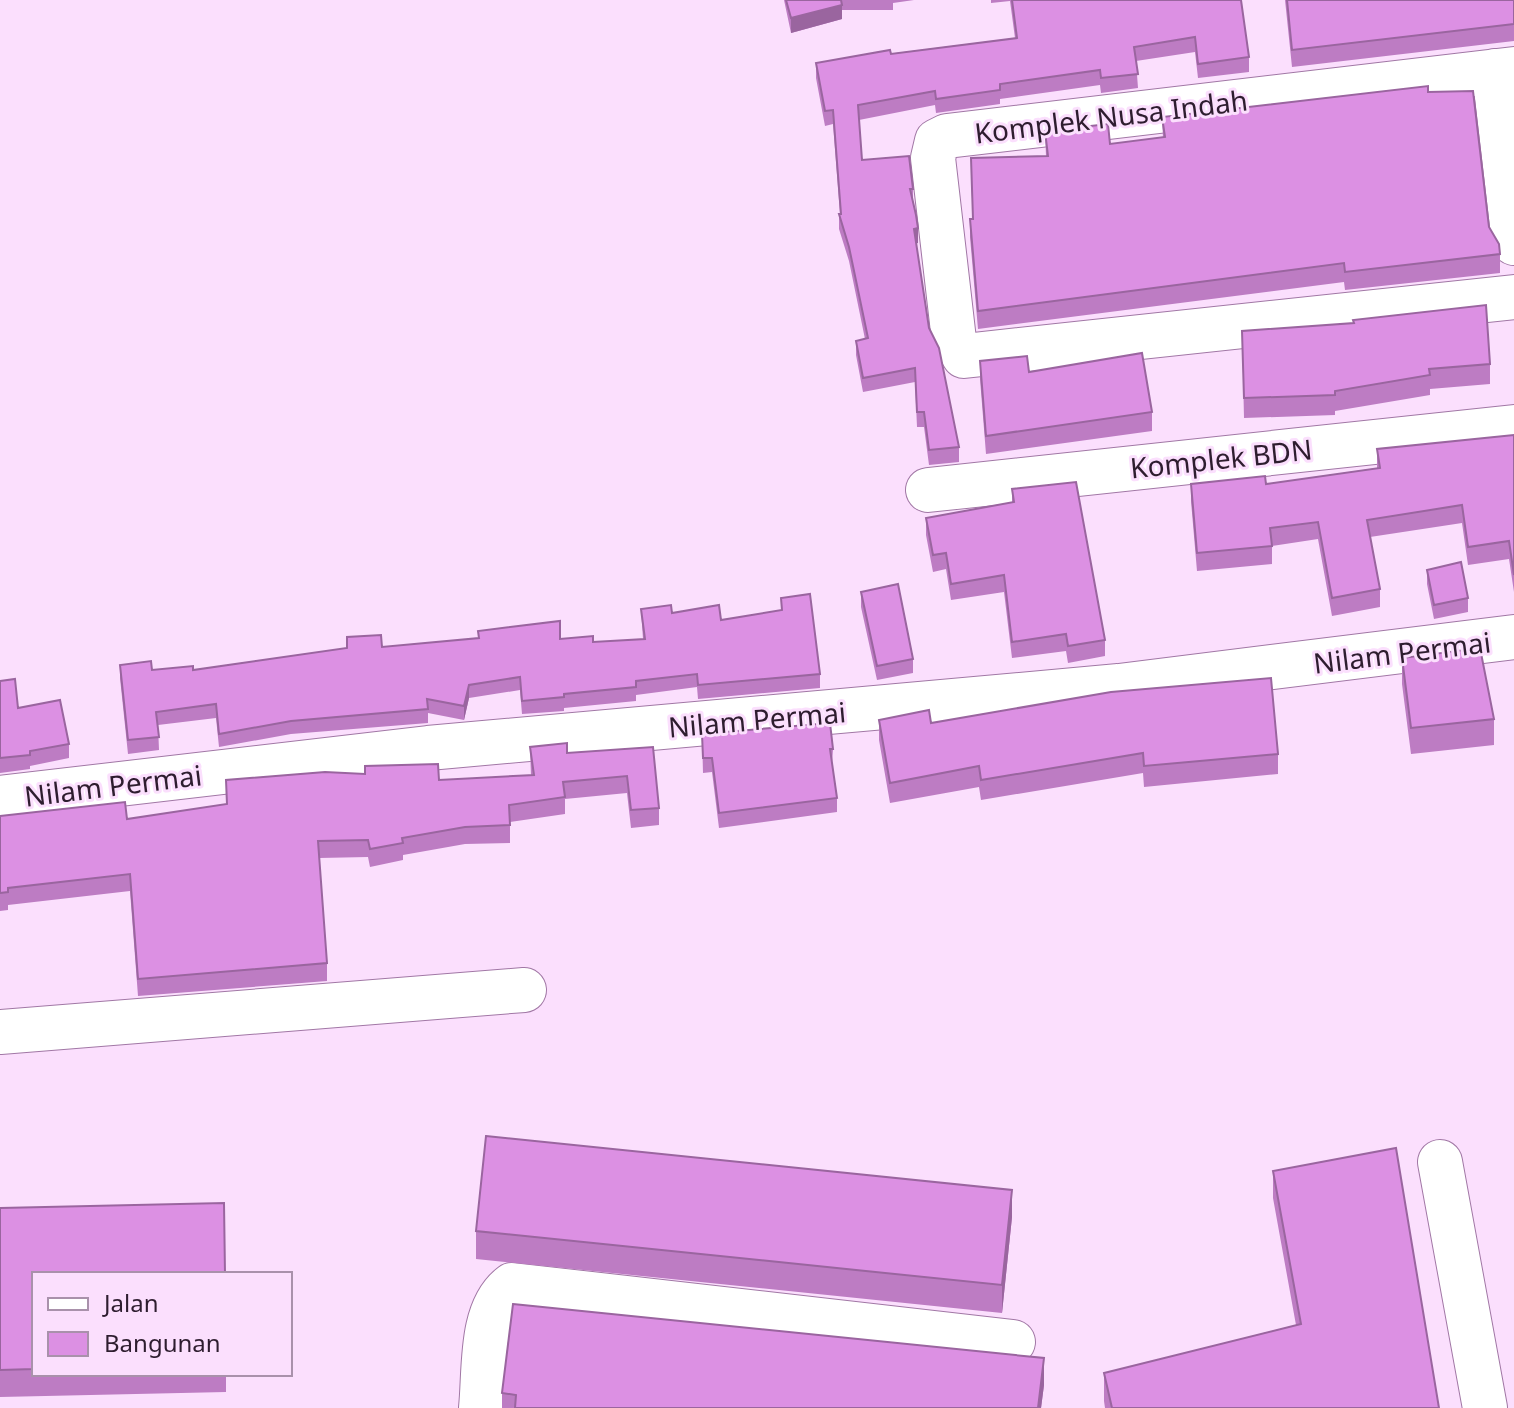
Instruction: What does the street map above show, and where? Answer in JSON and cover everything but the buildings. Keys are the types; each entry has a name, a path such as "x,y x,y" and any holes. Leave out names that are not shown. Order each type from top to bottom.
{"street":[{"path":"1504,70 1514,243"},
{"name":"Komplek Nusa Indah","path":"1504,70 947,136 937,141 933,158 954,340 964,356 1514,297"},
{"name":"Komplek BDN","path":"928,490 1514,427"},
{"name":"Nilam Permai","path":"0,798 428,748 1119,686 1514,637"},
{"path":"0,1032 524,990"},
{"path":"1440,1162 1485,1408"},
{"path":"481,1408 491,1312 500,1294 512,1285 1013,1342"}]}
